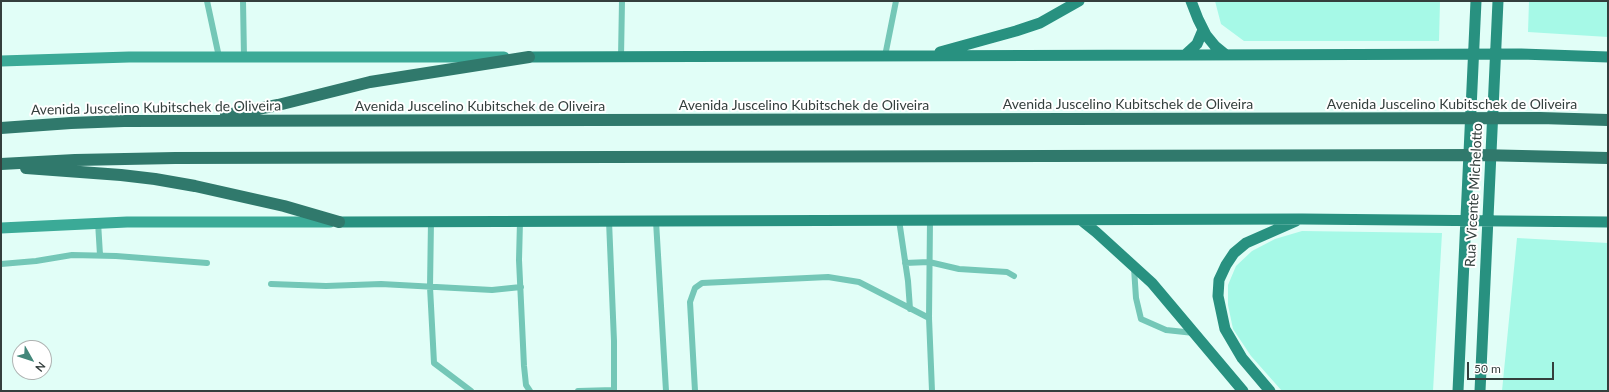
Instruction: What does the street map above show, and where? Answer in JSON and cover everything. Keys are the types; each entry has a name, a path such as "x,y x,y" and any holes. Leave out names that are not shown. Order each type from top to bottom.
{"highway":[{"path":"188,121 259,110 370,82 529,57"},
{"name":"Avenida Juscelino Kubitschek de Oliveira","path":"1,128 71,122 188,121 1524,118 1608,120"},
{"path":"1,165 68,160 175,158 1471,155 1608,158"},
{"path":"1,165 155,179 262,201 339,222"}],"main road":[{"path":"924,56 1040,23 1079,1"},
{"path":"1191,1 1203,30 1215,46 1226,55"},
{"name":"Rua Vicente Michelotto","path":"1458,391 1476,1"},
{"name":"Rua Vicente Michelotto","path":"1480,391 1498,1"},
{"path":"1185,55 1197,44 1203,30"},
{"path":"1,61 76,57 1521,54 1608,57"},
{"path":"1270,391 1242,358 1225,329 1218,296 1219,280 1234,253 1246,243 1302,219"},
{"path":"1,228 98,222 1302,219 1608,222"},
{"path":"1081,220 1134,266 1166,299 1243,391"}],"lane":[{"path":"206,1 219,57"},
{"path":"243,1 244,57"},
{"path":"621,57 622,1"},
{"path":"884,56 896,1"},
{"path":"899,220 910,309"},
{"path":"930,220 929,318 932,391"},
{"path":"431,221 430,287 434,363 471,391"},
{"path":"520,221 520,286 526,385 530,391"},
{"path":"578,391 614,390 614,340 609,221"},
{"path":"656,221 666,391"},
{"path":"98,222 100,255"},
{"path":"1,264 36,261 72,255 100,255 207,263"},
{"path":"905,263 929,262 959,269 1007,272 1014,276"},
{"path":"1134,266 1136,298 1142,319 1166,330 1196,334"},
{"path":"696,391 690,302 696,288 702,283 828,277 859,282 929,318"},
{"path":"271,284 326,286 381,284 492,290 520,286"}],"green space":[{"path":"1215,1 1440,1 1439,41 1244,41 1221,24"},
{"path":"1529,1 1608,1 1608,37 1528,32"},
{"path":"1302,231 1442,233 1433,391 1282,391 1251,356 1233,329 1228,305 1228,285 1236,266 1252,251 1275,239"},
{"path":"1517,238 1608,243 1608,391 1502,391"}]}
